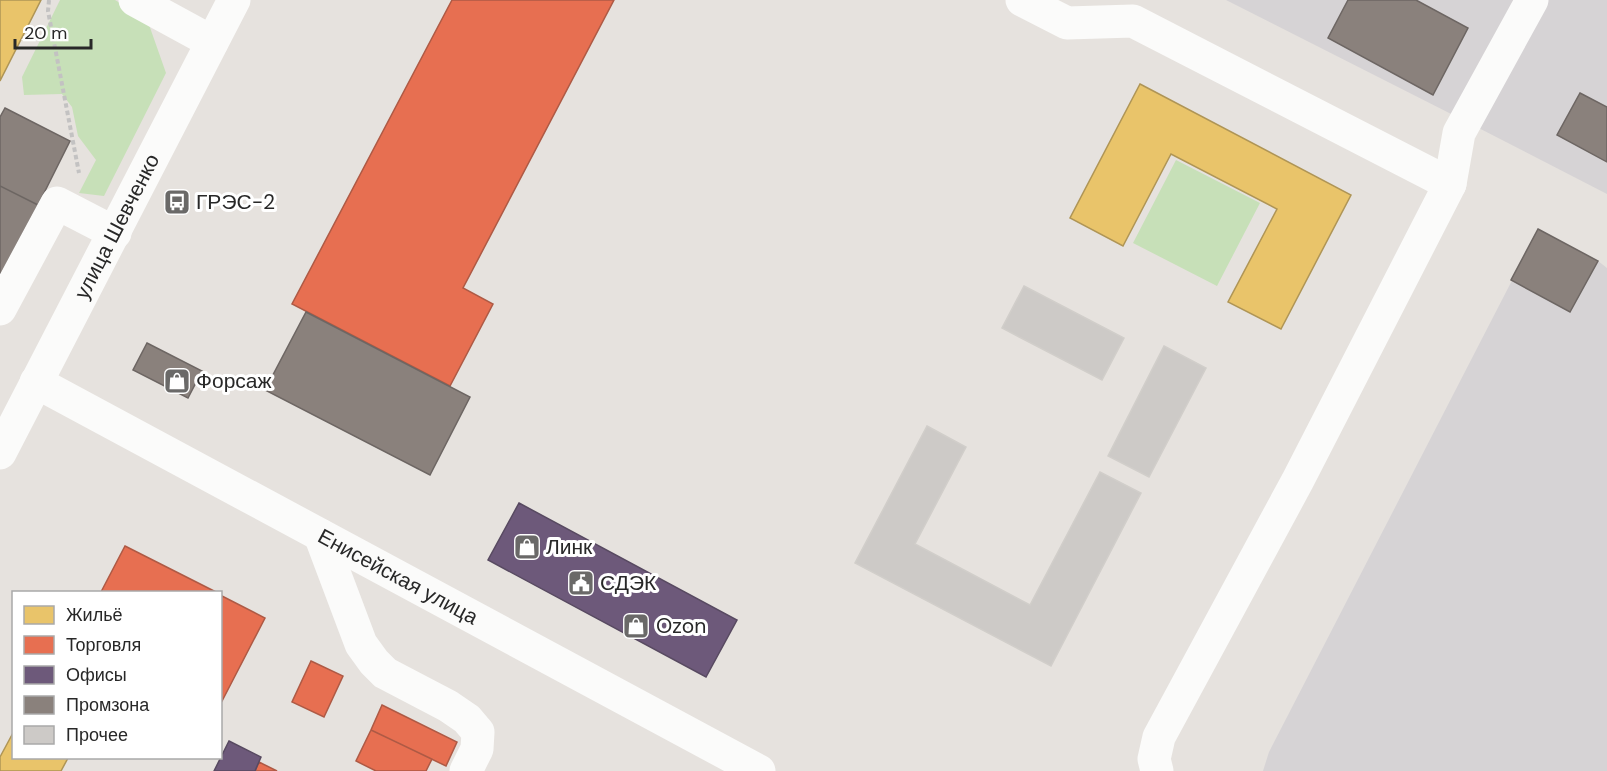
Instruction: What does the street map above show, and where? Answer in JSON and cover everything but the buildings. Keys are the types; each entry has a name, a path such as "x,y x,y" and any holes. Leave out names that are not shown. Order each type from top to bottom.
{"street":[{"path":"135,0 212,42"},
{"name":"улица Шевченко","path":"0,453 234,0"},
{"path":"1022,0 1067,23 1133,21 1450,184"},
{"path":"1157,771 1154,759 1159,737 1298,480 1450,184 1459,133 1532,0"},
{"path":"0,309 57,203 114,233"},
{"name":"Енисейская улица","path":"36,382 759,771"},
{"path":"320,535 361,644 374,662 386,673 448,706 466,719 478,732 477,748 466,771"}],"path":[{"path":"49,0 48,12 79,173"}],"shaded area":[{"path":"1226,0 1607,0 1607,194 1465,121"},
{"path":"1538,230 1607,268 1607,771 1263,771 1269,752"}],"green space":[{"path":"60,0 115,0 147,19 166,73 104,196 79,193 96,160 78,136 72,107 62,94 24,95 22,77"},
{"path":"1176,160 1260,203 1217,286 1133,243"}],"place":[{"name":"ГРЭС-2","path":"177,202"},
{"name":"Форсаж","path":"177,381"},
{"name":"Линк","path":"527,547"},
{"name":"СДЭК","path":"581,583"},
{"name":"Ozon","path":"636,626"}]}
